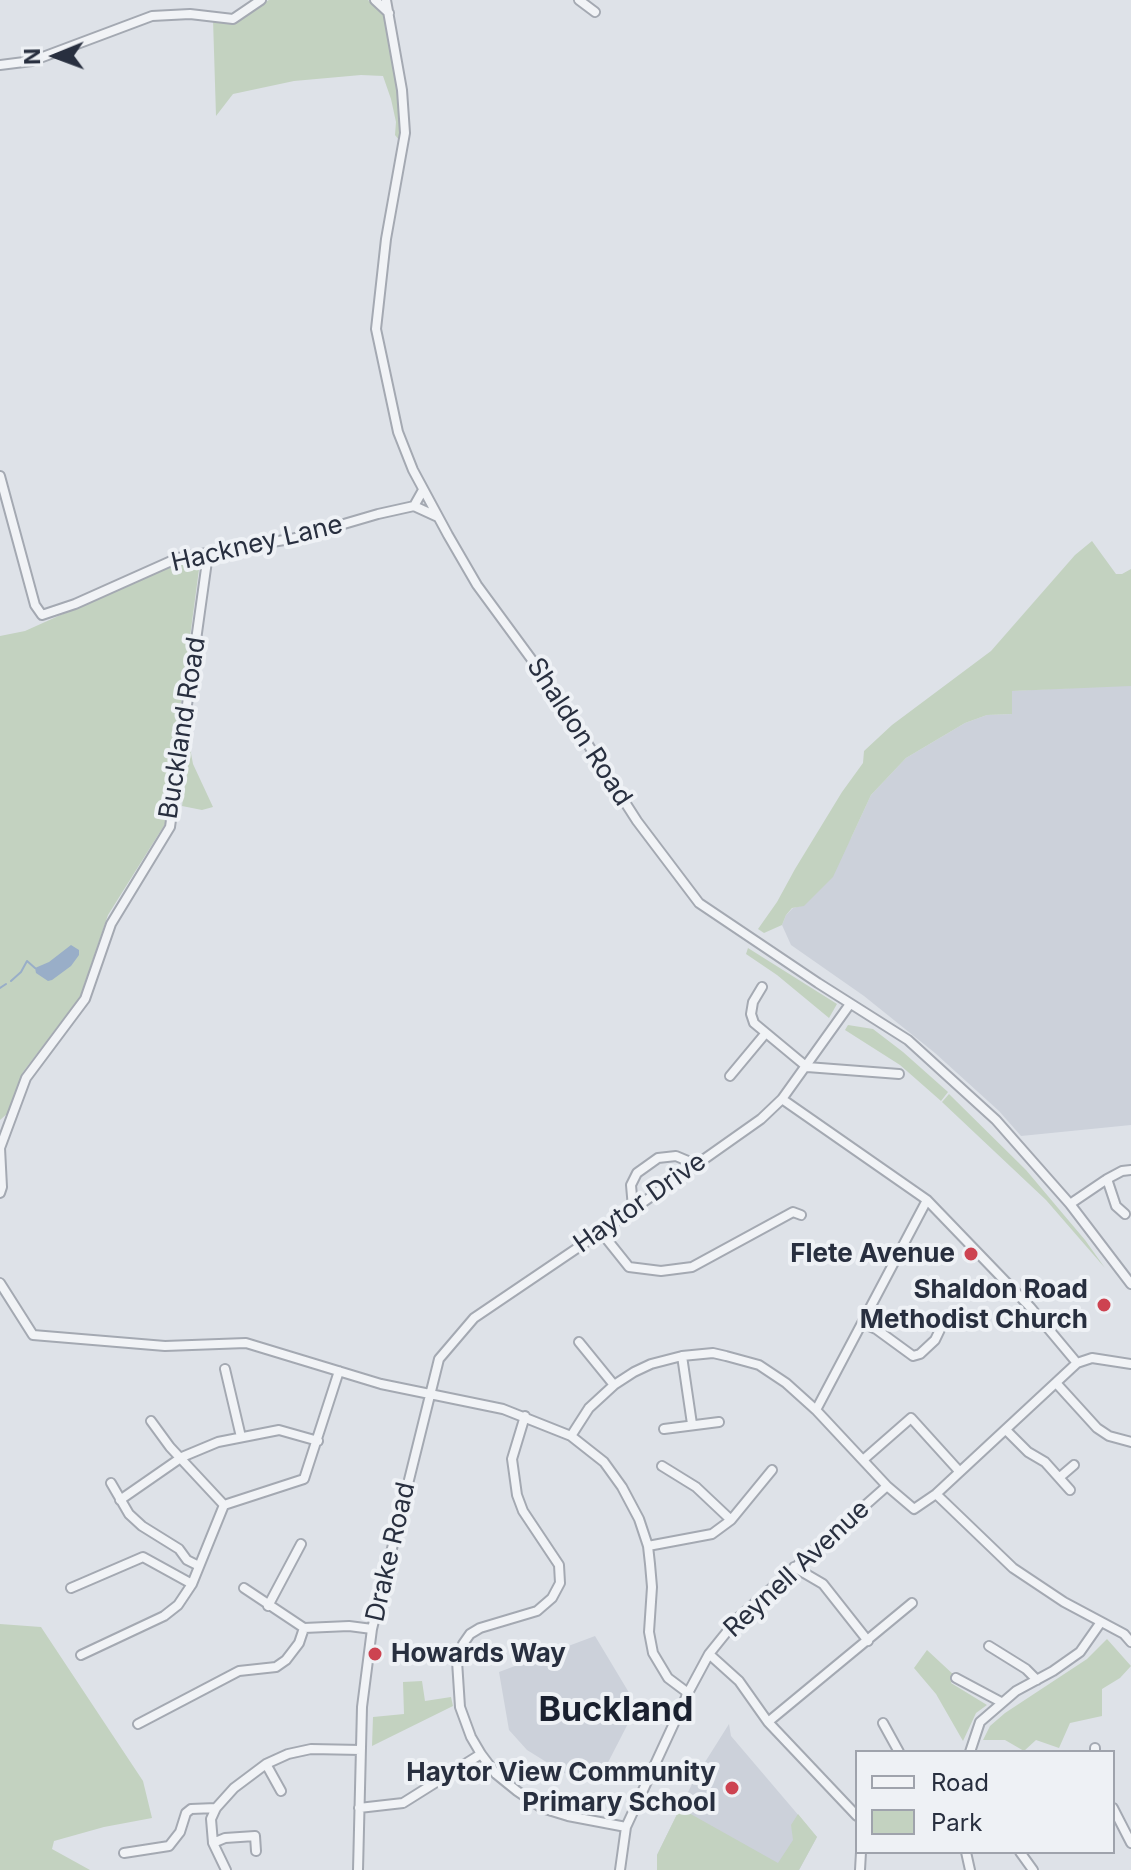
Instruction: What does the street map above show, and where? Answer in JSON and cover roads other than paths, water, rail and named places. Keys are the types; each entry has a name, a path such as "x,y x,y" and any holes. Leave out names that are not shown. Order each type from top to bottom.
{"street":[{"path":"0,65 32,61 152,16 190,14 233,19 261,0"},
{"path":"375,0 389,13"},
{"name":"Shaldon Road","path":"386,0 402,90 405,133 386,239 376,329 398,432 423,490 477,585 546,679 637,821 699,903 908,1040 996,1120 1070,1204 1131,1284"},
{"path":"579,0 595,12"},
{"name":"Hackney Lane","path":"0,476 35,605 42,615 75,604 178,558 296,538 414,506"},
{"path":"423,490 414,506 438,517"},
{"name":"Buckland Road","path":"0,1193 0,1148 26,1078 85,999 111,924 170,827 208,554"},
{"path":"762,987 753,1002 751,1014 754,1023 807,1067 899,1074"},
{"name":"Haytor Drive","path":"428,1394 439,1359 474,1318 761,1119 782,1099 807,1067 850,1004"},
{"path":"730,1076 765,1034"},
{"path":"782,1099 927,1200 1031,1308 1077,1363"},
{"path":"633,1208 631,1185 637,1173 658,1158 676,1156 695,1164"},
{"path":"1070,1204 1107,1179 1131,1170"},
{"path":"1107,1179 1116,1206 1125,1214"},
{"path":"816,1410 927,1200"},
{"path":"601,1232 629,1267 661,1271 692,1267 793,1212 801,1215"},
{"path":"0,1283 33,1335 165,1346 246,1343 428,1394 503,1409 571,1436 604,1462 639,1519 648,1546 652,1587 649,1632 653,1653 668,1678 688,1693"},
{"path":"862,1323 876,1329 913,1356 920,1354 935,1340 946,1317 955,1325"},
{"path":"579,1342 614,1385"},
{"path":"571,1436 589,1408 614,1385 651,1364 682,1356 713,1353 759,1365 786,1383 816,1410 887,1486 914,1509 936,1494 1077,1363 1092,1358 1131,1364"},
{"path":"682,1356 692,1424"},
{"path":"225,1369 241,1437"},
{"path":"81,1655 164,1616 178,1605 192,1584 224,1505 304,1479 339,1371"},
{"path":"1057,1384 1097,1428 1109,1436 1131,1442"},
{"name":"Drake Road","path":"358,1870 364,1679 372,1629 428,1394"},
{"path":"525,1416 512,1459 517,1495 523,1511 559,1565 560,1583 552,1598 537,1611 480,1628 470,1634 457,1661 458,1695 471,1737 496,1774 542,1808 626,1827"},
{"path":"863,1460 911,1418 959,1471"},
{"path":"151,1421 170,1447 224,1505"},
{"path":"664,1429 719,1422"},
{"path":"120,1500 182,1457 218,1442 279,1430 318,1441"},
{"path":"1006,1430 1060,1477 1070,1490"},
{"path":"1060,1477 1074,1465"},
{"path":"662,1466 696,1487 731,1520"},
{"path":"648,1546 712,1534 731,1520 772,1470"},
{"path":"111,1483 129,1514 199,1566"},
{"name":"Reynell Avenue","path":"620,1870 626,1827 709,1654 738,1618 887,1486"},
{"path":"936,1494 1013,1568 1064,1602 1124,1634 1131,1642"},
{"path":"268,1606 301,1544"},
{"path":"71,1588 143,1557 192,1584"},
{"path":"794,1567 823,1584 868,1641"},
{"path":"244,1588 304,1628 349,1626 372,1629"},
{"path":"768,1722 912,1603"},
{"path":"971,1750 980,1722 1016,1691 1080,1652 1101,1622"},
{"path":"138,1724 239,1671 276,1667 299,1643 304,1628"},
{"path":"989,1646 1026,1669 1037,1680"},
{"path":"709,1654 739,1681 768,1722 855,1814"},
{"path":"956,1678 1001,1702"},
{"path":"883,1723 898,1750"},
{"path":"226,1870 213,1843 211,1819 216,1808 234,1788 266,1764 288,1754 311,1749 361,1750"},
{"path":"359,1808 403,1803 481,1754"},
{"path":"266,1764 281,1791"},
{"path":"124,1853 169,1846 180,1832 186,1813 191,1809 216,1808"},
{"path":"1115,1812 1131,1843"},
{"path":"213,1843 225,1838 255,1836 256,1851"}],"water":[{"path":"71,945 79,950 79,955 71,966 48,981 36,973 35,968 49,962"}],"waterway":[{"path":"11,981 27,961 35,968"},
{"path":"0,988 6,984"}],"place":[{"name":"Flete Avenue","path":"971,1254"},
{"name":"Shaldon Road Methodist Church","path":"1104,1305"},
{"name":"Howards Way","path":"375,1654"},
{"name":"Haytor View Community Primary School","path":"732,1788"}],"district":[{"name":"Buckland","path":"616,1711"}]}
